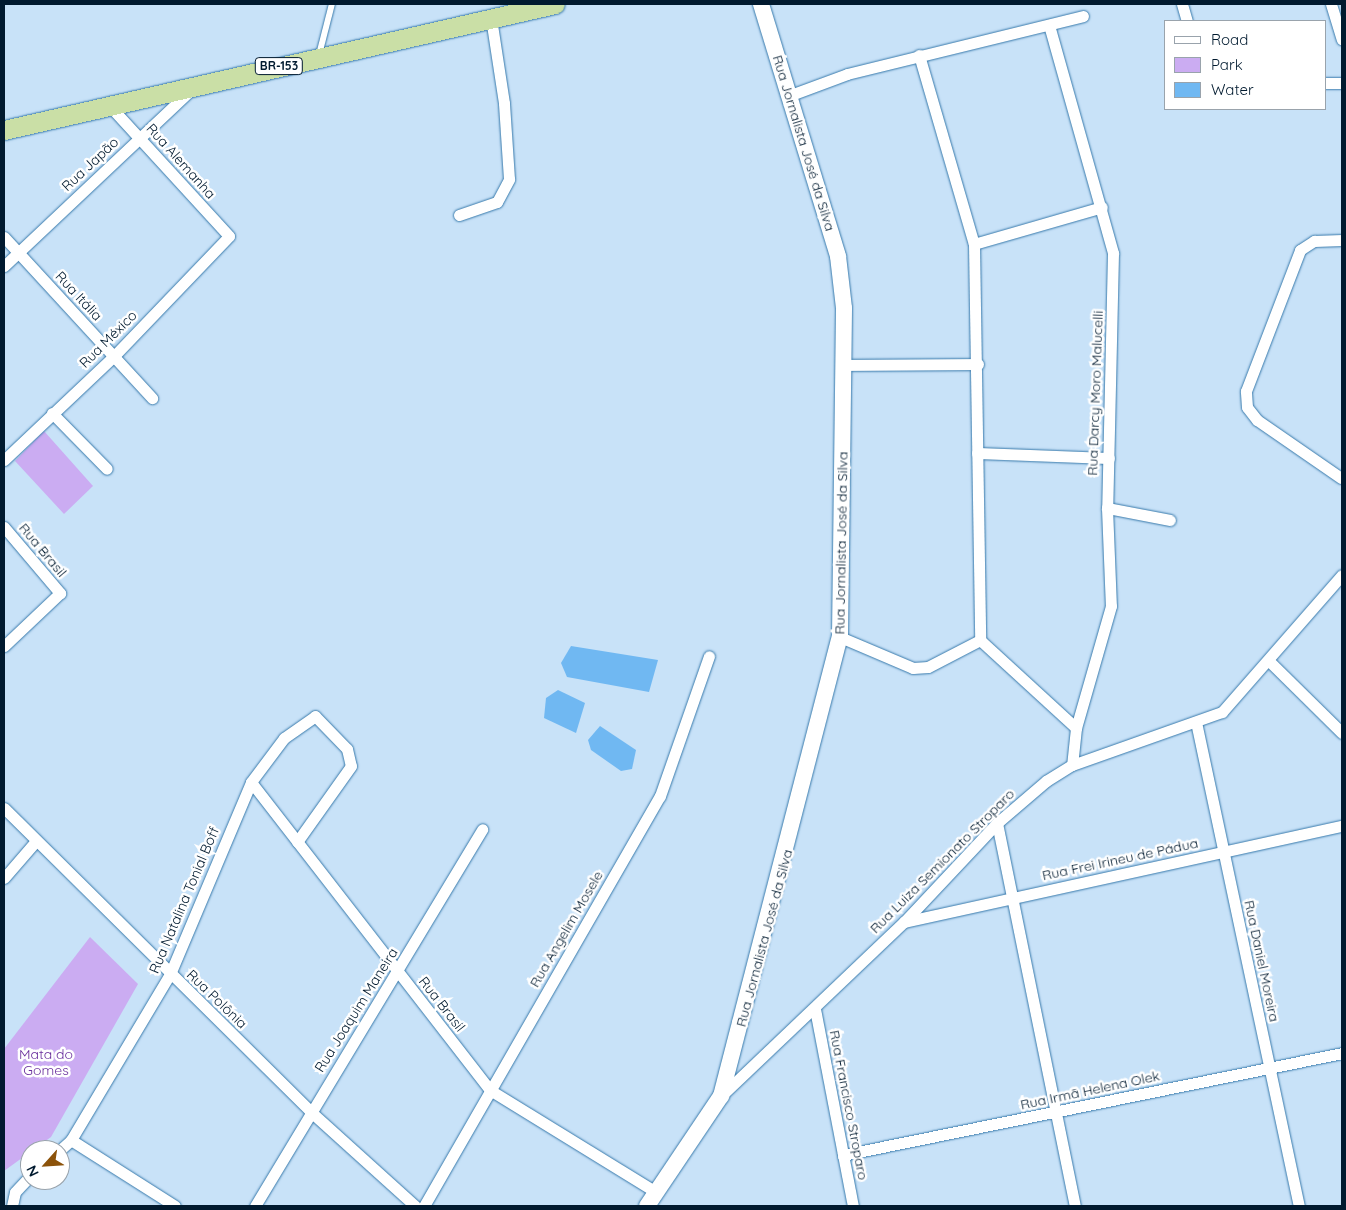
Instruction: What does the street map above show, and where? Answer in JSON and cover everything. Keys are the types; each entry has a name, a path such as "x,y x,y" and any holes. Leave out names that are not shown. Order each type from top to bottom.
{"highway":[{"name":"BR-153","path":"4,130 197,84 554,4"}],"main road":[{"name":"Rua Jornalista José da Silva","path":"652,1199 721,1096 840,637 843,365 838,256 761,4"}],"street":[{"path":"1182,4 1187,20"},
{"path":"1331,4 1342,39"},
{"path":"788,96 919,56 1083,16"},
{"path":"459,215 497,202 509,179 504,102 491,18"},
{"name":"Rua Darcy Moro Malucelli","path":"1049,25 1113,252 1107,508 1111,606 1076,728 1072,765"},
{"path":"919,56 974,244 978,364 977,453 980,640 1076,728"},
{"path":"1326,83 1342,83"},
{"name":"Rua Japão","path":"4,266 197,84"},
{"name":"Rua Alemanha","path":"110,106 229,236"},
{"path":"974,244 1102,208"},
{"name":"Rua México","path":"4,460 114,356 229,236"},
{"name":"Rua Itália","path":"4,237 152,398"},
{"path":"1342,240 1314,241 1300,250 1246,391 1247,407 1257,420 1342,478"},
{"path":"843,365 978,364"},
{"path":"52,413 107,469"},
{"path":"977,453 1109,458"},
{"path":"1107,508 1170,520"},
{"name":"Rua Brasil","path":"4,527 60,593 4,646"},
{"name":"Rua Luiza Semionato Stroparo","path":"721,1096 815,1009 904,922 997,823 1046,781 1072,765 1196,722 1236,701 1342,575"},
{"path":"840,637 913,668 928,666 980,640"},
{"name":"Rua Angelim Mosele","path":"424,1206 660,796 709,656"},
{"path":"1270,662 1342,733"},
{"name":"Rua Natalina Tonial Boff","path":"71,1140 170,974 251,782 284,738 315,716 347,749 351,766 297,842"},
{"name":"Rua Daniel Moreira","path":"1196,722 1299,1206"},
{"name":"Rua Brasil","path":"251,782 490,1090 652,1199"},
{"name":"Rua Polônia","path":"4,808 310,1111 415,1206"},
{"path":"997,823 1075,1206"},
{"name":"Rua Frei Irineu de Pádua","path":"904,922 1342,826"},
{"name":"Rua Joaquim Maneira","path":"255,1206 310,1111 398,972 482,829"},
{"path":"4,878 36,841"},
{"name":"Rua Francisco Stroparo","path":"815,1009 853,1206"},
{"name":"Rua Irmã Helena Olek","path":"843,1156 1342,1053"},
{"path":"71,1140 175,1206"},
{"path":"12,1206 15,1192 20,1187"}],"lane":[{"path":"319,57 332,4"}],"green space":[{"path":"44,431 93,486 64,514 15,461"},
{"name":"Mata do Gomes","path":"90,937 138,984 51,1137 47,1140 20,1140 20,1159 4,1171 4,1049"}],"water":[{"path":"571,646 658,660 649,692 567,677 561,663"},
{"path":"558,690 585,703 576,733 544,718 546,698"},
{"path":"600,726 636,750 632,769 621,771 591,750 588,740"}]}
